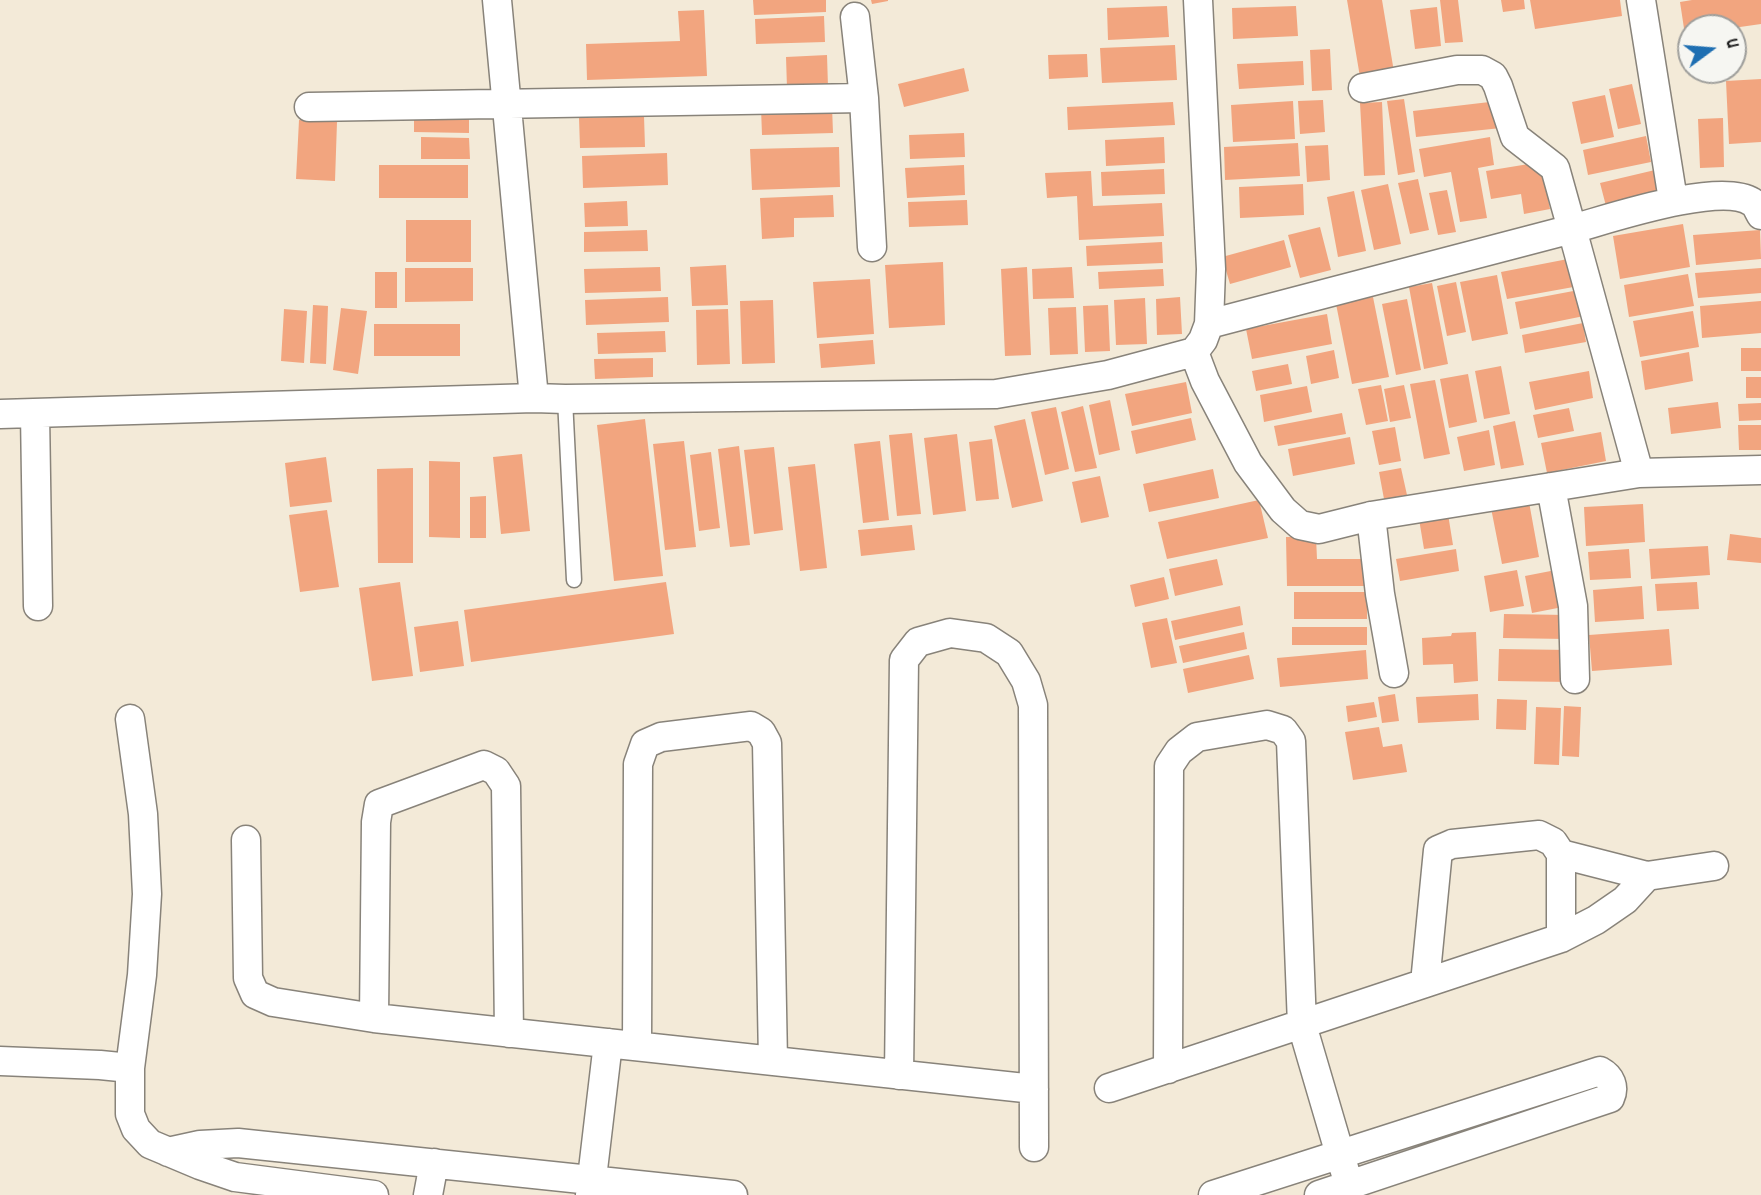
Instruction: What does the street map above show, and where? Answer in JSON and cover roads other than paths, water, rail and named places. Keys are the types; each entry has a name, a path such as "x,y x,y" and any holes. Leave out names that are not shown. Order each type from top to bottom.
{"street":[{"path":"497,0 534,398"},
{"path":"0,414 534,398 565,400 996,394 1108,375 1194,352 1203,340 1209,324 1211,269 1198,0"},
{"path":"1641,0 1673,200"},
{"path":"855,17 864,98 872,247"},
{"path":"1363,88 1457,70 1482,71 1493,76 1515,137 1555,168 1639,473"},
{"path":"309,107 864,98"},
{"path":"1209,324 1673,200 1735,195 1759,200"},
{"path":"1194,352 1205,381 1248,463 1283,510 1300,525 1319,529 1371,516 1639,473 1761,470"},
{"path":"35,413 38,606"},
{"path":"1551,487 1573,606 1575,679"},
{"path":"1371,516 1380,594 1394,673"},
{"path":"899,1075 904,660 918,642 950,633 986,638 1009,653 1026,681 1033,705 1034,1147"},
{"path":"130,719 143,814 147,894 142,975 130,1069 130,1114 136,1129 150,1144 235,1177 374,1195"},
{"path":"1168,1069 1169,766 1179,751 1197,737 1267,725 1283,730 1291,741 1302,1025 1349,1185"},
{"path":"637,1046 638,764 645,744 661,737 751,726 761,732 767,743 773,1061"},
{"path":"374,1018 376,822 379,804 484,765 496,771 506,786 509,1032"},
{"path":"1425,984 1438,850 1452,844 1539,835 1553,842 1561,854 1561,938"},
{"path":"246,839 248,978 255,994 273,1002 374,1018 1034,1089"},
{"path":"1561,854 1647,876 1714,866"},
{"path":"1109,1088 1561,938 1596,920 1625,900 1647,876"},
{"path":"591,1187 608,1043"},
{"path":"0,1061 100,1065 130,1069"},
{"path":"1213,1195 1600,1071 1612,1083 1613,1092 1610,1098 1319,1195"},
{"path":"168,1152 200,1145 238,1143 434,1163 591,1187 732,1195"},
{"path":"428,1195 434,1163"}],"lane":[{"path":"565,400 575,580"}]}
